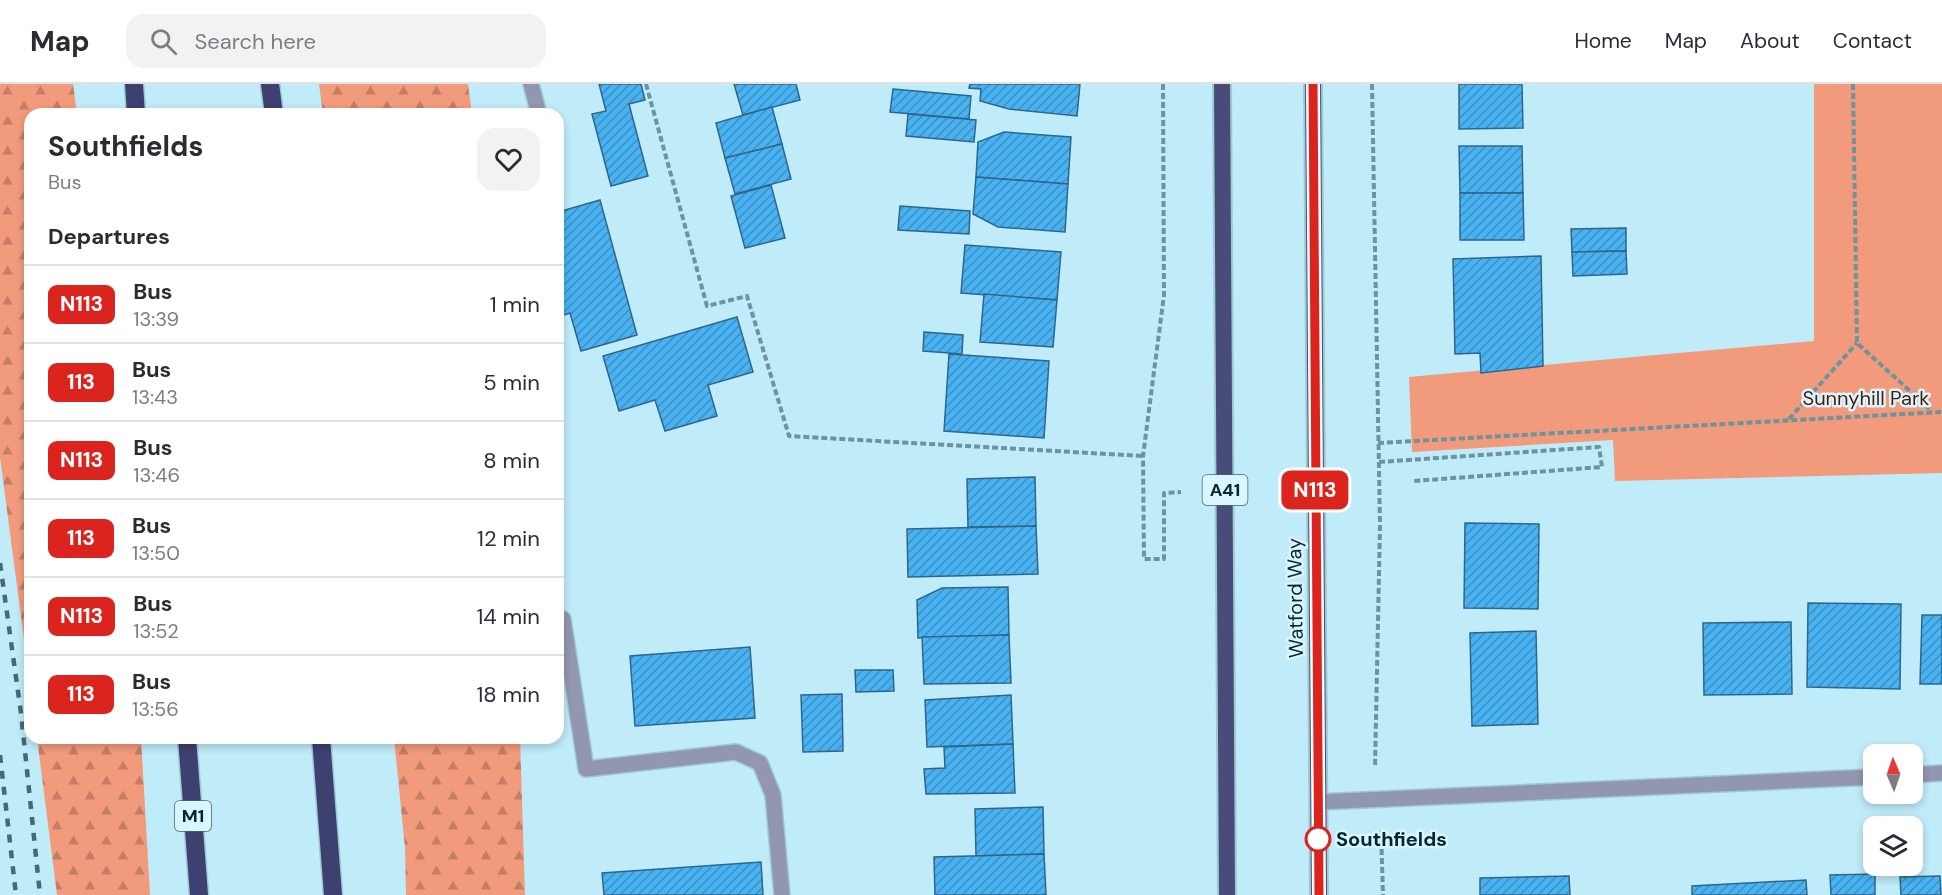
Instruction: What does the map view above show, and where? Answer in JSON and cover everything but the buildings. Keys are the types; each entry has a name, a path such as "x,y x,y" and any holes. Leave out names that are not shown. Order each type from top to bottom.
{"highway":[{"path":"134,84 136,108"},
{"path":"270,84 273,108"},
{"name":"A41","path":"1222,84 1227,895"},
{"name":"Watford Way","path":"1313,84 1319,895"},
{"name":"M1","path":"187,744 199,895"},
{"path":"321,744 333,895"}],"street":[{"path":"531,84 537,108"},
{"path":"564,626 586,769 736,752 760,764 773,795 782,895"},
{"path":"1923,774 1942,773"},
{"path":"1318,802 1863,778"}],"path":[{"path":"646,84 707,306 747,296 789,436 1143,456"},
{"path":"1163,84 1164,295 1143,456 1144,559 1164,559 1164,493 1181,492"},
{"path":"1372,84 1379,462 1375,768 1383,895"},
{"path":"1789,420 1857,344 1852,84"},
{"path":"1857,344 1932,412"},
{"path":"1378,443 1942,411"},
{"path":"1379,462 1599,447 1602,467 1413,481"}],"green space":[{"path":"0,84 73,84 76,108 24,108 24,639 0,457"},
{"path":"319,84 468,84 471,108 322,108"},
{"name":"Sunnyhill Park","path":"1814,84 1942,84 1942,473 1615,481 1613,440 1412,452 1409,377 1814,341"},
{"path":"38,744 141,744 150,895 57,895"},
{"path":"395,744 520,744 525,895 406,895 405,848"}],"railway":[{"path":"0,563 24,742"},
{"path":"24,744 40,895"},
{"path":"0,755 16,895"}],"bus line":[{"name":"N113","path":"1313,84 1319,895"}],"place":[{"name":"Southfields","path":"1318,839"}]}
